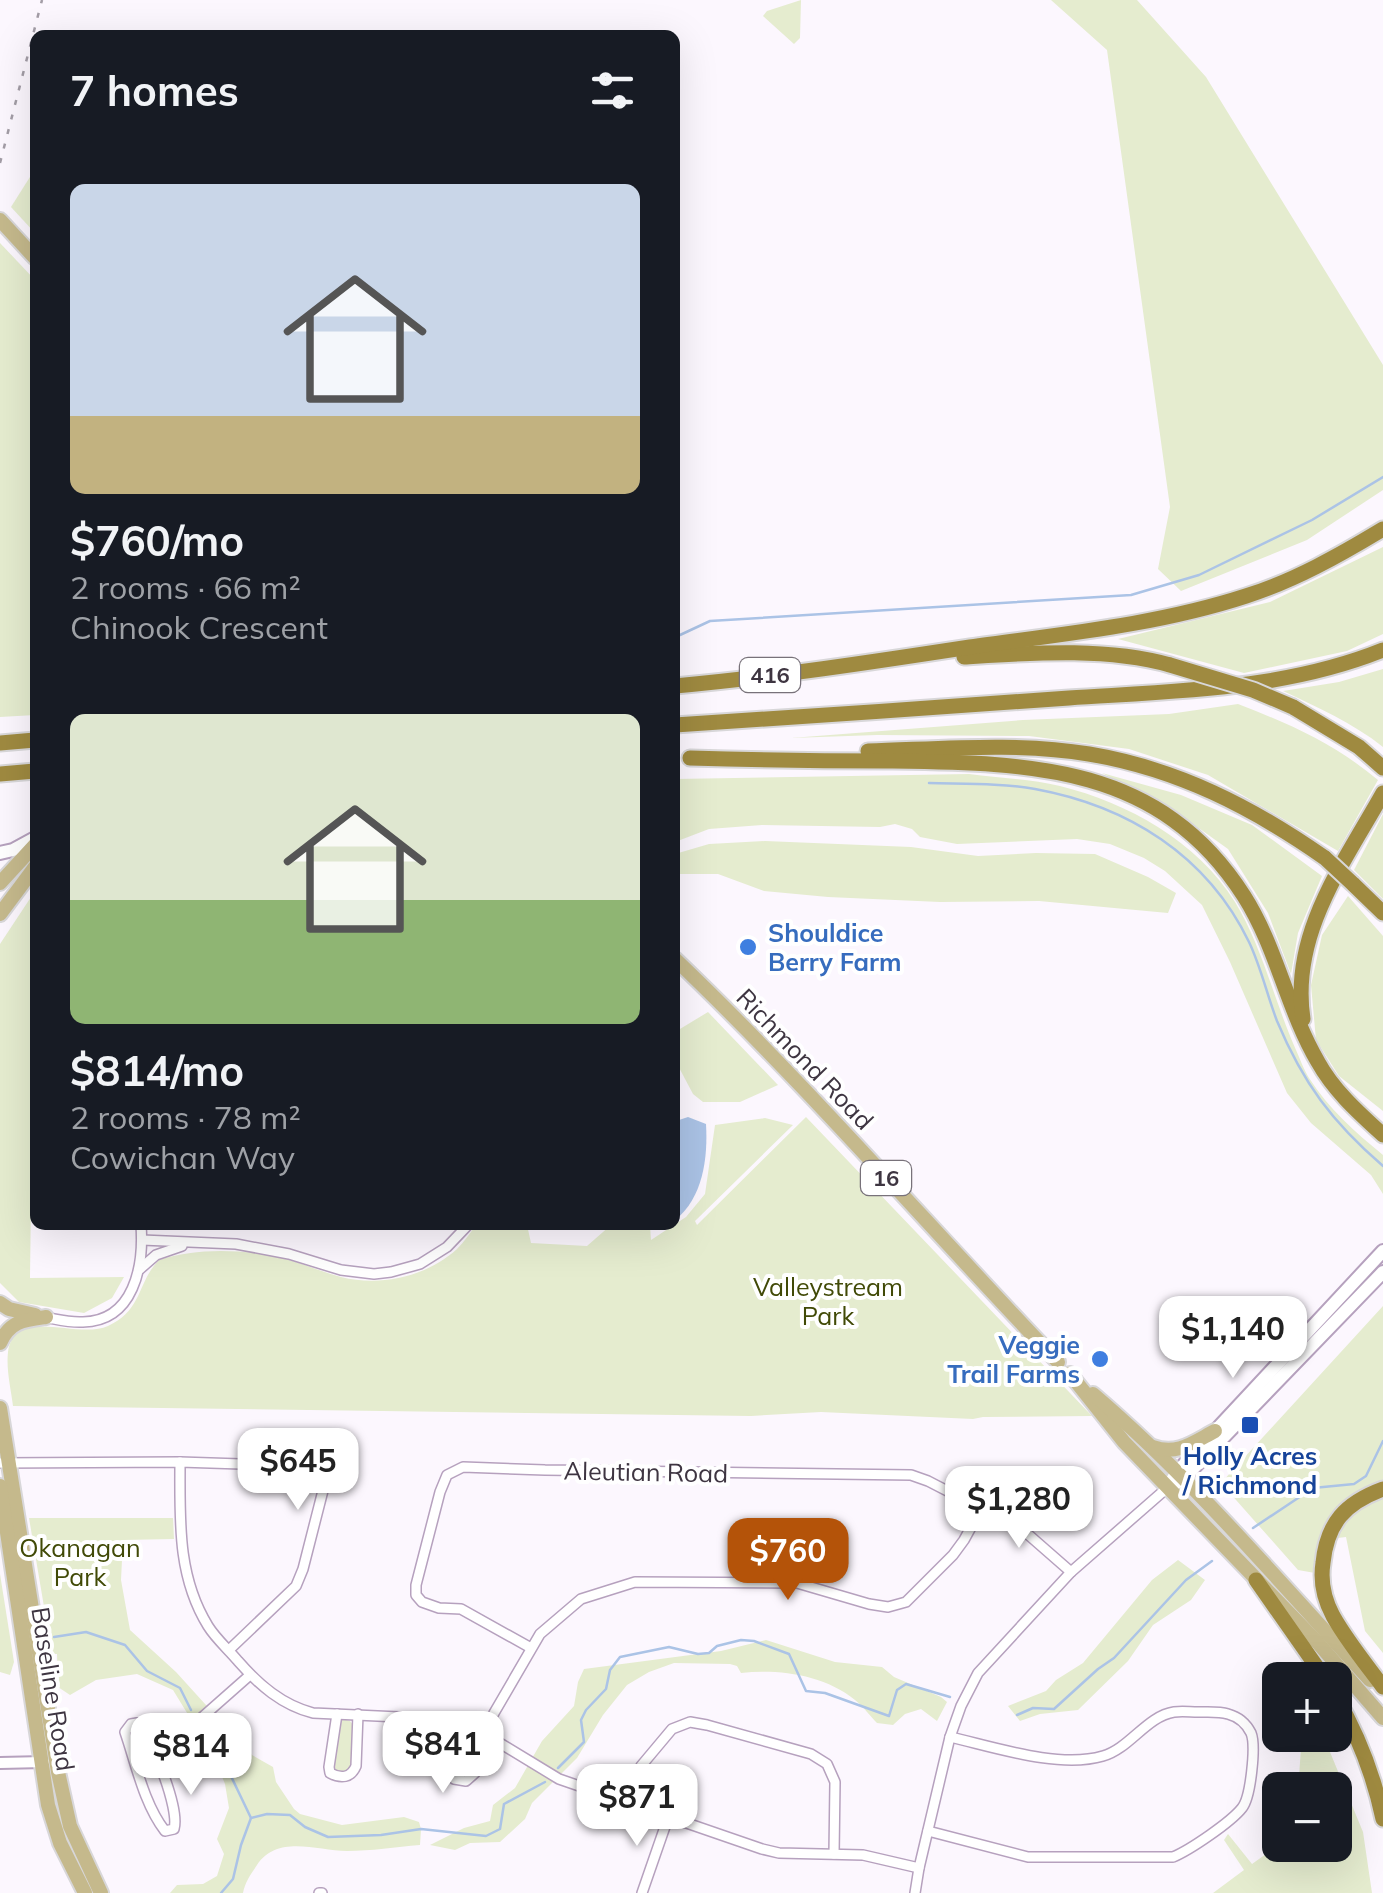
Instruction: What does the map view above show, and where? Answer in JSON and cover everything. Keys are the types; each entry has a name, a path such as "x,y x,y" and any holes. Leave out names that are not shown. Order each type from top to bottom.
{"highway":[{"path":"866,663 1190,612 1250,595 1306,572 1383,530"},
{"path":"680,725 1266,682 1315,673 1383,650"},
{"path":"866,663 1066,654 1170,666 1253,690 1293,707 1347,739 1377,763"},
{"name":"416","path":"680,685 866,663"},
{"path":"0,742 30,740"},
{"path":"683,759 962,749 1088,754 1142,766 1225,796 1325,858 1383,912"},
{"path":"683,759 1008,764 1068,773 1124,792 1192,836 1234,882 1260,924 1312,1052 1332,1084 1383,1135"},
{"path":"0,775 30,774"},
{"path":"1312,1052 1300,992 1307,940 1324,900 1383,793"},
{"path":"1383,1490 1359,1499 1333,1526 1325,1542 1321,1579 1333,1615 1383,1690"},
{"path":"1256,1580 1313,1662"},
{"path":"1352,1728 1383,1819"}],"main road":[{"path":"0,220 30,253"},
{"path":"0,853 30,843"},
{"path":"19,886 2,877 30,846"},
{"path":"0,914 30,873"},
{"name":"Richmond Road","path":"680,953 712,995"},
{"name":"Richmond Road","path":"680,964 801,1086 1058,1362 1152,1447 1383,1690"},
{"path":"1180,1476 1216,1430 1383,1252"},
{"path":"1167,1488 1383,1272"},
{"path":"0,1303 9,1309 46,1317"},
{"path":"0,1343 5,1332 19,1321 46,1317"},
{"name":"Richmond Road","path":"1070,1374 1124,1442 1318,1643 1383,1718"},
{"name":"Baseline Road","path":"0,1408 48,1761 48,1805 60,1844 85,1893"},
{"path":"1152,1447 1174,1451 1216,1430"},
{"name":"Baseline Road","path":"0,1486 48,1761 70,1826 101,1893"}],"street":[{"path":"0,1316 82,1322 106,1317 126,1300 134,1287 140,1269 141,1230"},
{"path":"142,1240 236,1244 374,1274 420,1264 447,1247 463,1230"},
{"path":"140,1269 165,1250 195,1244"},
{"path":"5,1463 180,1462 329,1467 296,1586 229,1650"},
{"path":"180,1462 180,1540 192,1596 210,1630 250,1675 296,1708 442,1719 470,1725 559,1779 668,1818 779,1853 864,1856 918,1868"},
{"name":"Aleutian Road","path":"530,1648 460,1609 439,1608 422,1602 416,1595 440,1492 447,1475 463,1467 911,1475 1023,1530 1071,1572"},
{"path":"915,1893 950,1737 978,1673 1071,1572 1167,1488"},
{"path":"483,1732 530,1648 554,1620 581,1598 635,1582 797,1583 888,1607 906,1602 952,1555 981,1509"},
{"path":"150,1745 198,1720 250,1675"},
{"path":"928,1832 1028,1857 1173,1857 1190,1850 1243,1808 1250,1789 1253,1737 1242,1721 1226,1712 1172,1712 1104,1756 1084,1758 1029,1755 950,1737"},
{"path":"338,1714 329,1768 336,1776 354,1772 358,1714"},
{"path":"629,1803 641,1766 672,1729 690,1722 707,1725 811,1754 827,1764 835,1782 834,1854"},
{"path":"136,1723 142,1727 150,1745 177,1820 174,1830 164,1831 151,1806 125,1732 127,1727 136,1723"},
{"path":"470,1725 448,1756 446,1769 454,1779 466,1781 475,1773 494,1739"},
{"path":"0,1763 48,1761"},
{"path":"642,1893 668,1818"}],"green space":[{"path":"801,0 800,38 794,44 763,16 767,11"},
{"path":"1051,0 1137,0 1206,77 1383,365 1383,490 1307,540 1181,591 1158,569 1170,507 1107,50"},
{"path":"30,177 30,228 11,207"},
{"path":"0,243 30,275 30,715 0,717"},
{"path":"1383,547 1383,634 1347,651 1244,673 1118,639 1270,602"},
{"path":"1383,669 1383,747 1322,709 1283,691 1339,682"},
{"path":"1238,704 1311,736 1378,780 1338,851 1208,775 1129,749 1029,736 791,738 1023,720 1169,714"},
{"path":"1102,773 1181,795 1252,825 1322,876 1298,933 1291,974 1268,913 1228,849 1172,809"},
{"path":"969,774 1049,784 1085,793 1159,828 1201,861 1235,902 1261,956 1309,1078 1343,1120 1383,1155 1383,1194 1371,1175 1311,1123 1287,1093 1202,905 1165,871 1144,858 1110,844 1077,839 957,844 920,837 912,829 895,824 762,825 709,829 680,840 680,779"},
{"path":"1383,814 1383,899 1354,870"},
{"path":"765,841 911,847 978,856 1095,854 1176,893 1168,913 1039,901 828,897 764,891 718,874 680,874 680,853 709,844"},
{"path":"1348,896 1383,936 1383,1111 1339,1076 1316,1040 1311,985 1322,935"},
{"path":"30,899 30,1278 124,1277 112,1298 84,1313 19,1302 0,1283 0,944"},
{"path":"708,1012 778,1085 740,1102 703,1102 693,1094 680,1069 680,1029"},
{"name":"Valleystream Park","path":"806,1117 1092,1416 973,1419 821,1412 751,1416 13,1406 8,1352 13,1338 34,1327 108,1326 128,1312 159,1260 207,1251 241,1252 371,1281 402,1277 431,1267 457,1249 472,1230 528,1230 531,1243 587,1246 605,1230 650,1230 651,1240 666,1230 680,1230 680,1221 705,1194 715,1125 765,1118 793,1125 695,1221 697,1225"},
{"path":"1383,1306 1383,1653 1365,1631 1346,1537 1321,1540 1315,1573 1298,1570 1221,1483"},
{"name":"Okanagan Park","path":"29,1518 173,1518 174,1539 123,1540 121,1580 130,1630 176,1672 225,1726 232,1728 252,1755 273,1767 276,1782 300,1814 342,1825 404,1817 419,1822 420,1845 347,1851 287,1847 266,1855 250,1875 243,1893 170,1893 177,1885 203,1884 217,1876 224,1854 217,1839 229,1808 225,1784 214,1757 173,1690 137,1674 96,1680 70,1695 58,1687 57,1654 52,1654"},
{"path":"1178,1560 1205,1580 1191,1600 1153,1625 1128,1661 1078,1710 1040,1714 1020,1721 1008,1706 1046,1691 1083,1663 1152,1580"},
{"path":"0,1574 14,1662 10,1675 0,1672"},
{"path":"766,1640 835,1662 882,1667 894,1677 947,1702 937,1721 921,1709 905,1714 893,1725 877,1723 843,1691 816,1679 786,1673 741,1673 730,1664 674,1663 627,1685 577,1758 500,1842 470,1843 455,1850 430,1845 464,1828 490,1821 493,1805 515,1788 542,1741 574,1706 584,1669 721,1651"},
{"path":"343,1719 353,1725 353,1767 346,1775 332,1768 338,1724"},
{"path":"473,1733 485,1741 484,1748 467,1775 461,1777 450,1772 452,1760 460,1744"},
{"path":"1301,1752 1330,1752 1338,1772 1299,1772"},
{"path":"1352,1805 1363,1832 1372,1893 1213,1893 1244,1870 1224,1840 1228,1834 1252,1864 1262,1857 1262,1862 1352,1862"}],"water":[{"path":"688,1117 706,1124 706,1150 698,1189 680,1215 680,1120"}],"waterway":[{"path":"680,635 710,621 1131,595 1199,575 1312,520 1383,477"},
{"path":"929,783 1009,786 1069,797 1133,822 1187,860 1232,911 1249,942 1277,1021 1309,1083 1349,1134 1383,1166"},
{"path":"1253,1528 1313,1488 1354,1484 1366,1476 1383,1441"},
{"path":"1017,1715 1033,1708 1054,1709 1114,1658 1186,1580 1212,1561"},
{"path":"54,1637 86,1632 125,1645 147,1671 180,1688 191,1710"},
{"path":"558,1768 584,1742 581,1720 606,1689 610,1670 620,1657 669,1647 698,1654 741,1640 754,1641 789,1654 806,1691 825,1693 889,1716 897,1690 906,1684 950,1697"},
{"path":"218,1749 251,1818"},
{"path":"221,1893 233,1879 251,1818 290,1815 328,1837 421,1829 486,1836 500,1829 504,1804 545,1782"}],"railway":[{"path":"34,30 42,0"},
{"path":"0,163 30,47"}],"place":[{"name":"Shouldice Berry Farm","path":"748,947"},
{"name":"Veggie Trail Farms","path":"1100,1359"},
{"name":"Holly Acres / Richmond","path":"1250,1425"}]}
